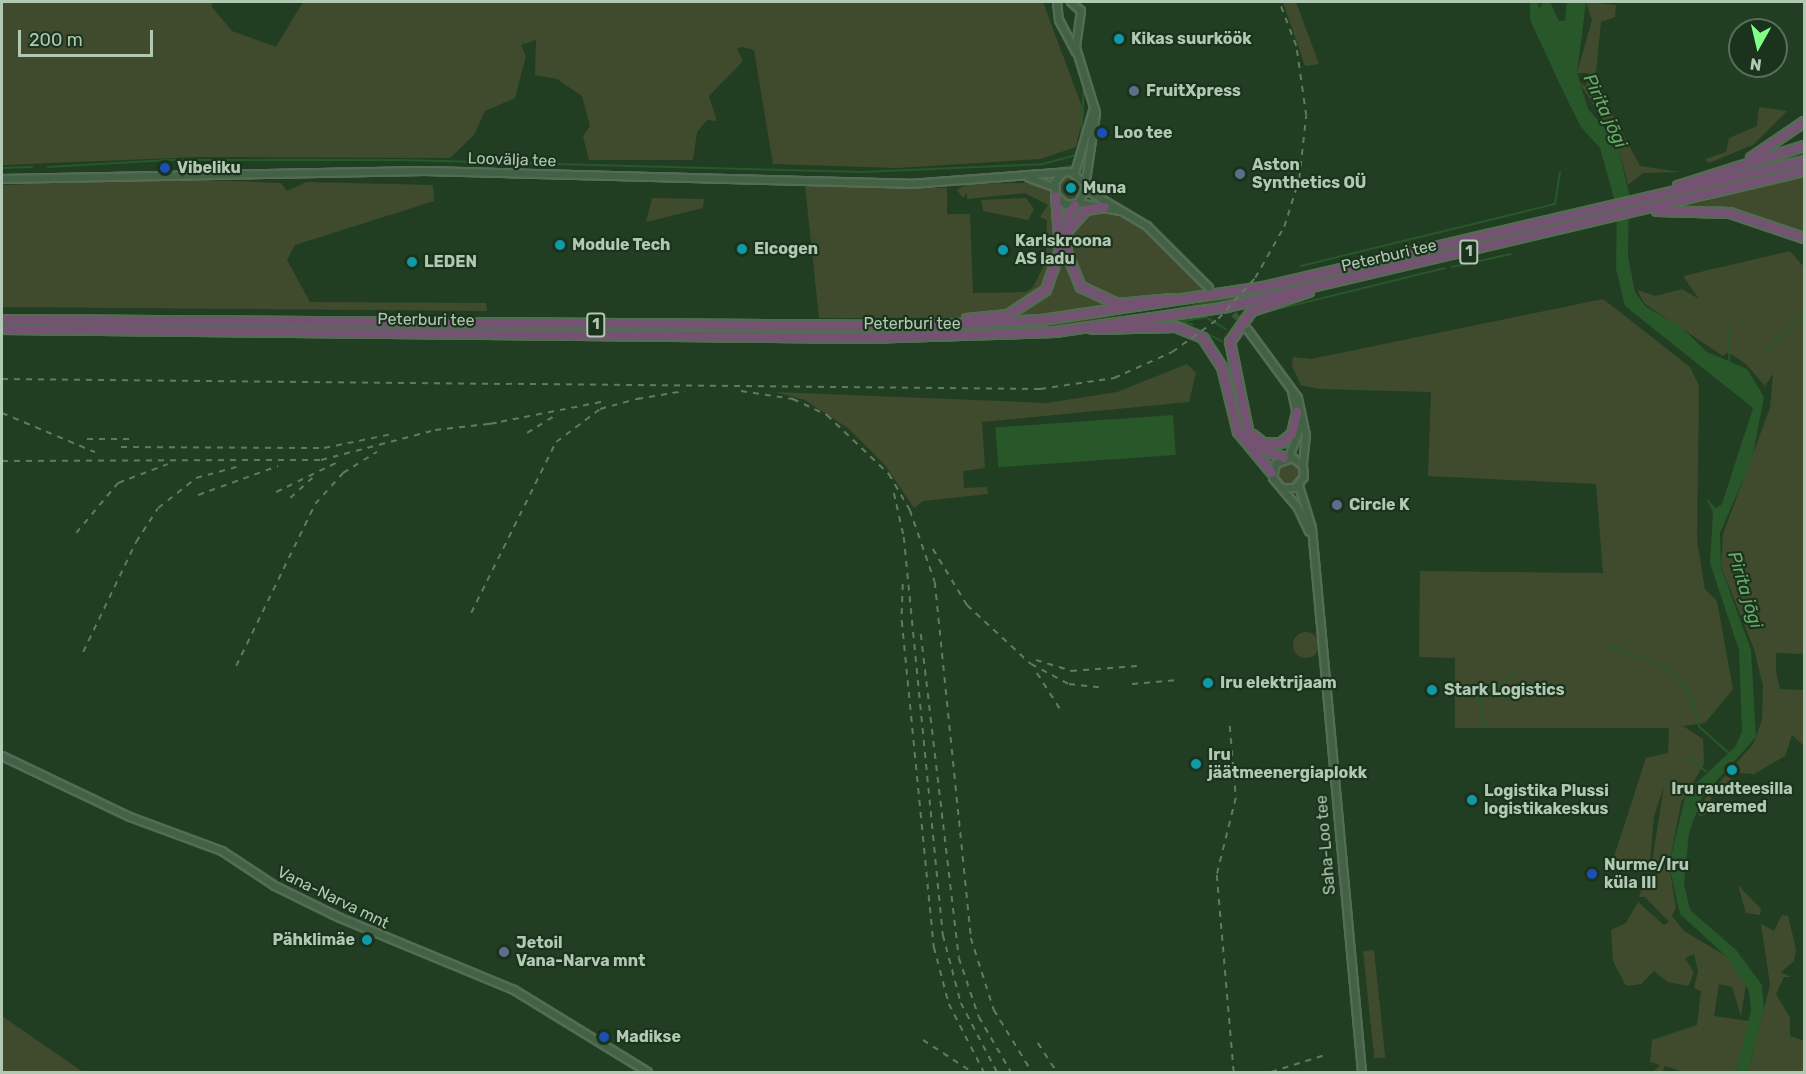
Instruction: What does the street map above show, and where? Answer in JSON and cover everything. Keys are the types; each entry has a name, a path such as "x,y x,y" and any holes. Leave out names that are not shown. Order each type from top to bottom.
{"highway":[{"path":"1740,164 1804,122"},
{"path":"1660,194 1740,164 1804,146"},
{"name":"Peterburi tee","path":"2,320 914,326 1063,319 1188,301 1804,161"},
{"name":"Peterburi tee","path":"2,330 923,338 1089,328 1222,308 1640,212 1804,171"},
{"path":"914,326 1000,317 1040,298 1059,260 1056,196"},
{"path":"1077,204 1068,231 1069,264 1089,294 1117,304 1188,301"},
{"path":"1068,231 1086,210 1105,207"},
{"path":"1640,212 1720,212 1804,236"},
{"path":"1287,458 1259,447 1246,428 1229,353 1233,331 1252,311 1330,284"},
{"path":"1089,328 1176,327 1203,338 1222,367 1238,432 1272,473"},
{"path":"1246,428 1263,443 1281,443 1292,434 1297,412"}],"street":[{"path":"1080,60 1077,24 1081,11 1071,2 1058,5 1060,22 1080,60 1094,105 1095,135 1086,181 1088,190 1126,213 1209,288"},
{"path":"1060,22 1077,24"},
{"path":"1075,173 1087,144 1094,105"},
{"name":"Loovälja tee","path":"2,179 267,171 871,184 1062,174"},
{"path":"1086,181 1075,173 1062,174 1054,187 1056,196 1077,204 1105,207 1126,213"},
{"name":"Loovälja tee","path":"1022,177 1054,187"},
{"path":"1077,204 1088,190"},
{"path":"1248,330 1292,388 1305,423 1303,466 1299,486 1283,488"},
{"path":"1272,473 1287,458 1299,438 1292,388"},
{"path":"1287,458 1303,466"},
{"name":"Saha-Loo tee","path":"1272,473 1301,512 1312,544"},
{"name":"Saha-Loo tee","path":"1299,486 1312,544 1362,1072"},
{"name":"Vana-Narva mnt","path":"2,756 130,817 222,851 275,886 340,918 514,990 648,1072"}],"shaded area":[{"path":"2,2 214,2 211,6 232,31 276,47 303,2 1043,2 1084,112 1076,147 1040,159 897,168 773,164 754,50 742,47 737,49 743,61 709,96 717,121 707,120 697,132 693,160 589,160 583,136 590,126 582,96 557,79 535,75 536,40 521,45 526,56 515,98 485,111 474,135 450,158 199,157 2,165"},
{"path":"1283,2 1296,2 1319,64 1305,66"},
{"path":"1530,2 1538,2 1539,9 1543,2 1550,2 1559,21 1565,21 1567,2 1586,2 1577,73 1588,109 1617,142 1629,194 1628,256 1635,292 1645,306 1682,328 1707,352 1747,369 1764,397 1752,459 1720,533 1721,567 1751,650 1756,737 1702,797 1689,833 1684,884 1690,910 1736,950 1762,985 1764,1009 1748,1072 1736,1072 1751,1010 1749,991 1726,956 1680,914 1669,865 1686,793 1735,747 1742,732 1739,650 1710,563 1713,512 1706,498 1716,508 1722,504 1753,408 1625,306 1616,269 1617,209 1600,148 1581,127 1565,95 1530,20"},
{"path":"1586,2 1616,5 1615,17 1601,22 1595,82 1640,166 1680,172 1643,173 1628,185 1617,142 1579,82 1585,86 1588,81 1588,73 1577,73 1592,20"},
{"path":"1759,107 1787,111 1753,145 1709,163 1705,159 1726,152 1729,138 1757,126"},
{"path":"1804,175 1804,231 1734,210 1687,206"},
{"path":"1071,176 1080,180 1084,189 1080,198 1071,202 1062,198 1058,189 1062,180"},
{"path":"185,179 281,183 287,191 306,182 433,185 434,201 295,245 287,260 310,302 486,303 487,311 2,307 2,185"},
{"path":"1024,183 1049,187 1055,206 1057,255 1042,292 1007,312 972,318 819,318 805,185 947,188 947,214 970,214 973,293 1026,292 1033,287 1046,261 1047,220 1040,217 1048,205 1025,193 967,199 967,193 963,198 957,190 967,184"},
{"path":"652,198 704,199 703,208 646,222"},
{"path":"1026,198 1034,209 1028,220 983,211 981,200"},
{"path":"1093,210 1109,211 1145,230 1205,290 1118,302 1081,283 1070,253 1071,231"},
{"path":"1062,222 1073,282 1093,300 1116,307 1011,317 1031,308 1052,287 1061,264"},
{"path":"1553,225 1217,303 1104,322 1027,329 922,334 2,326 977,330 1158,312"},
{"path":"1790,251 1804,267 1804,654 1776,653 1776,672 1780,689 1804,690 1804,746 1792,735 1785,756 1754,774 1737,773 1711,797 1710,812 1700,817 1696,809 1754,743 1762,720 1763,686 1754,649 1721,566 1723,534 1770,408 1773,374 1765,386 1746,364 1728,352 1723,356 1645,304 1637,290 1655,296 1682,289 1699,299 1683,276"},
{"path":"1603,299 1690,367 1699,386 1697,540 1705,589 1717,601 1733,689 1705,723 1683,726 1703,739 1704,764 1681,803 1669,865 1676,908 1672,916 1684,931 1726,956 1746,984 1741,1016 1732,987 1719,984 1714,1016 1749,1021 1736,1072 1683,1072 1665,1066 1662,1072 1653,1072 1660,1065 1650,1062 1652,1040 1697,1025 1701,991 1694,988 1698,971 1694,954 1685,958 1694,973 1688,986 1668,982 1654,971 1641,984 1626,986 1613,961 1611,930 1626,923 1638,902 1664,925 1669,922 1645,897 1639,897 1646,877 1659,874 1652,862 1664,786 1654,816 1650,861 1612,863 1646,758 1668,753 1669,728 1455,728 1455,658 1419,657 1420,571 1603,573 1596,484 1428,476 1431,392 1319,389 1301,385 1292,366 1293,357 1311,359"},
{"path":"1187,364 1196,373 1189,402 982,422 985,468 963,471 964,488 987,487 988,494 923,501 914,508 885,465 848,428 805,400 775,392 1047,403 1117,392"},
{"path":"1173,415 1176,455 998,467 995,427"},
{"path":"1289,461 1298,465 1302,474 1298,483 1289,487 1280,483 1276,474 1280,465"},
{"path":"1306,632 1315,636 1319,645 1315,654 1306,658 1297,654 1293,645 1297,636"},
{"path":"1738,885 1761,909 1760,915 1746,913"},
{"path":"1782,915 1788,916 1796,949 1794,961 1781,972 1791,977 1784,977 1776,994 1790,1018 1790,1036 1804,1041 1804,1072 1748,1072 1770,985 1761,924 1774,931"},
{"path":"1374,950 1385,1057 1374,1059 1363,951"},
{"path":"2,1016 80,1070 82,1072 2,1072"}],"waterway":[{"path":"1081,141 1084,84"},
{"path":"48,167 169,160 402,160 863,172 1043,164 1076,155"},
{"path":"1050,170 1075,165"},
{"path":"2,168 32,167"},
{"path":"1301,266 1555,204 1560,172"},
{"path":"1452,267 1511,254"},
{"path":"1270,311 1445,268"},
{"path":"1765,353 1804,316"},
{"path":"1193,325 1179,322 1206,317 1226,329"},
{"path":"1729,324 1730,365"},
{"path":"1206,333 1222,341"},
{"path":"1606,645 1669,668 1690,693 1700,727 1730,754"},
{"path":"1485,727 1479,701 1518,670"},
{"path":"1687,758 1706,771"}],"tunnel":[{"path":"1209,288 1246,327"}],"railway":[{"path":"2,379 1040,389 1114,378 1172,352 1218,319 1255,278 1284,227 1299,179 1306,116 1296,46 1279,2"},
{"path":"637,399 684,391"},
{"path":"741,391 793,399 827,415 889,474 910,510 935,582 971,938 994,1010 1032,1072"},
{"path":"471,613 556,442 600,409 644,397"},
{"path":"489,424 606,401"},
{"path":"2,413 95,452"},
{"path":"527,433 558,414"},
{"path":"2,461 321,460 435,430 497,423"},
{"path":"121,447 324,448 392,434"},
{"path":"87,439 132,439"},
{"path":"236,666 315,504 343,473 377,452"},
{"path":"276,492 338,462"},
{"path":"76,533 118,483 168,464"},
{"path":"83,652 136,542 158,508 196,478 240,466"},
{"path":"198,495 278,466"},
{"path":"290,498 312,478"},
{"path":"894,493 904,537 943,935 961,1003 997,1072"},
{"path":"933,549 967,605 1031,664 1069,684 1099,687"},
{"path":"903,584 902,621 934,947 949,1004 984,1072"},
{"path":"921,634 959,958 979,1017 1011,1072"},
{"path":"1036,660 1071,671 1137,666"},
{"path":"1037,673 1062,712"},
{"path":"1132,684 1178,680"},
{"path":"1230,726 1236,798 1217,875 1234,1072"},
{"path":"923,1040 972,1072"},
{"path":"1038,1043 1057,1072"},
{"path":"1271,1072 1328,1054"}],"place":[{"name":"Kikas suurköök","path":"1119,39"},
{"name":"FruitXpress","path":"1134,91"},
{"name":"Loo tee","path":"1102,133"},
{"name":"Vibeliku","path":"165,168"},
{"name":"Aston Synthetics OÜ","path":"1240,174"},
{"name":"Muna","path":"1071,188"},
{"name":"Module Tech","path":"560,245"},
{"name":"Elcogen","path":"742,249"},
{"name":"Karlskroona AS ladu","path":"1003,250"},
{"name":"LEDEN","path":"412,262"},
{"name":"Circle K","path":"1337,505"},
{"name":"Iru elektrijaam","path":"1208,683"},
{"name":"Stark Logistics","path":"1432,690"},
{"name":"Iru jäätmeenergiaplokk","path":"1196,764"},
{"name":"Iru raudteesilla varemed","path":"1732,770"},
{"name":"Logistika Plussi logistikakeskus","path":"1472,800"},
{"name":"Nurme/Iru küla III","path":"1592,874"},
{"name":"Pähklimäe","path":"367,940"},
{"name":"Jetoil Vana-Narva mnt","path":"504,952"},
{"name":"Madikse","path":"604,1037"}],"water label":[{"name":"Pirita jõgi","path":"1605,111"},
{"name":"Pirita jõgi","path":"1745,590"}]}
